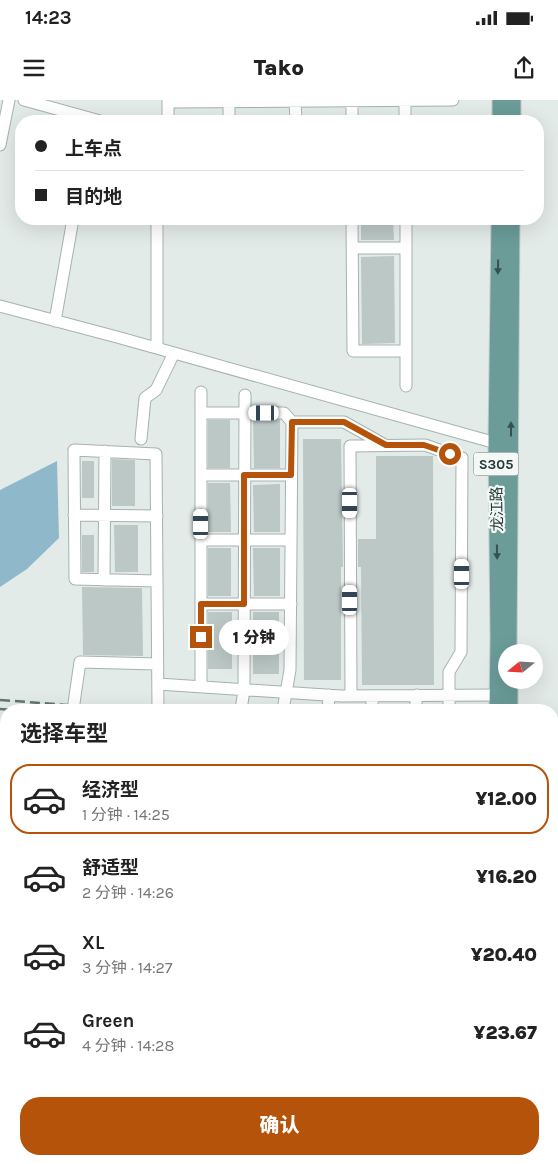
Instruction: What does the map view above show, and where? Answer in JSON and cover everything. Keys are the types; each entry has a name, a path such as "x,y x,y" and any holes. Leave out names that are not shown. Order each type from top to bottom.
{"main road":[{"path":"500,100 500,115"},
{"path":"513,100 513,115"},
{"name":"龙江路","path":"496,703 498,628 496,443 498,225"},
{"name":"龙江路","path":"510,644 512,225"},
{"path":"510,689 510,704"}],"street":[{"path":"0,145 9,100"},
{"path":"24,100 76,115"},
{"path":"352,100 352,115"},
{"path":"405,100 406,115"},
{"path":"168,115 168,101 453,100"},
{"path":"229,101 229,115"},
{"path":"296,101 296,115"},
{"path":"56,321 72,225"},
{"path":"157,225 157,348"},
{"path":"352,225 353,351 406,351"},
{"path":"406,225 406,386"},
{"path":"352,248 406,248"},
{"path":"0,306 496,443"},
{"path":"141,439 145,398 156,390 174,353"},
{"path":"200,392 201,687"},
{"path":"243,704 245,395"},
{"path":"200,413 284,413 292,422 290,670 284,704"},
{"path":"292,422 344,422 386,445"},
{"path":"351,696 350,446 424,445 462,458 461,652 449,672 449,704"},
{"path":"157,581 75,579 74,450 156,454 158,704"},
{"path":"104,580 105,451"},
{"path":"201,475 291,475"},
{"path":"74,515 156,516"},
{"path":"201,540 291,540"},
{"path":"201,604 291,604"},
{"path":"74,704 80,662 158,664"},
{"path":"158,684 351,696 449,695 496,703"},
{"path":"328,704 329,695"},
{"path":"416,704 417,695"},
{"path":"372,704 373,696"}],"water":[{"path":"57,461 59,538 27,569 0,587 0,490"}],"building":[{"path":"361,225 393,225 394,240 361,240"},
{"path":"394,256 395,343 362,344 361,257"},
{"path":"208,420 230,420 230,468 208,468"},
{"path":"253,420 280,420 280,468 254,468"},
{"path":"303,439 341,439 343,567 341,567 341,680 304,680"},
{"path":"376,456 433,456 434,685 362,685 361,567 358,567 358,539 376,539"},
{"path":"112,459 135,460 135,506 112,506"},
{"path":"82,461 94,461 94,498 82,498"},
{"path":"208,483 230,483 231,532 208,532"},
{"path":"280,484 280,532 254,532 253,485"},
{"path":"114,525 138,525 138,572 115,572"},
{"path":"82,535 94,535 94,572 82,572"},
{"path":"208,548 231,548 231,596 208,596"},
{"path":"253,548 280,548 280,596 254,596"},
{"path":"82,587 142,588 143,656 83,655"},
{"path":"208,612 232,612 232,669 208,669"},
{"path":"253,612 279,612 279,674 253,674"}],"railway":[{"path":"0,700 54,704"}],"route":[{"path":"201,637 201,604 244,604 244,475 291,475 292,422 344,422 386,445 424,445 450,454"}]}
